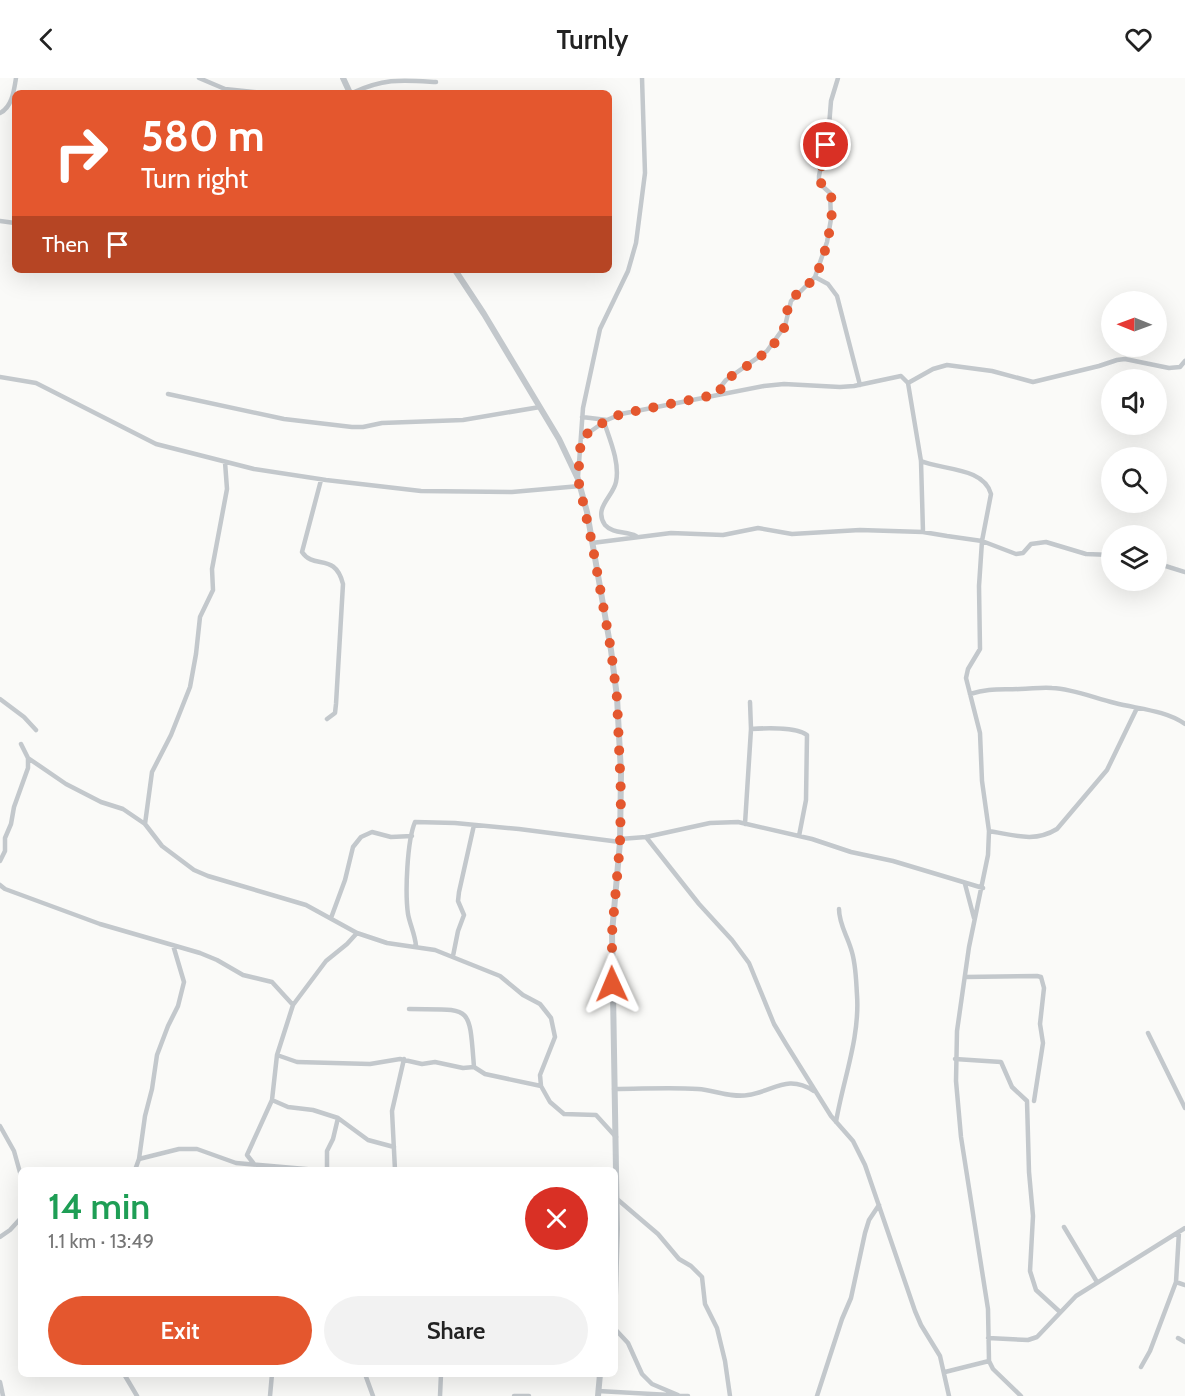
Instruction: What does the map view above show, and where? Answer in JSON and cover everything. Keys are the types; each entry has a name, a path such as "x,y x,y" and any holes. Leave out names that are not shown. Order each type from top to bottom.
{"street":[{"path":"199,78 230,90"},
{"path":"579,483 582,417 602,322 628,271 636,243 645,173 642,78"},
{"path":"719,394 726,380 760,357 774,342 785,326 791,301 815,277 830,231 830,193 819,183 819,176 829,126 831,101 838,78"},
{"path":"357,90 389,79 436,82"},
{"path":"0,113 7,110 12,96"},
{"path":"457,273 559,439 579,483 592,543 611,650 617,698 621,773 620,840 612,933 616,1167"},
{"path":"815,277 828,284 837,296 860,385"},
{"path":"908,383 933,369 946,365 992,370 1033,382 1117,360 1125,359 1169,368 1180,367 1185,362"},
{"path":"581,438 605,421 621,414 743,388 784,384 840,387 901,376 908,383 921,461 922,532"},
{"path":"0,377 36,383 49,388 156,444 254,469 321,480 421,491 512,492 579,483"},
{"path":"168,394 284,419 351,427 382,423 473,419 540,407"},
{"path":"582,417 605,421"},
{"path":"605,421 616,471 614,488 602,508 603,520 614,531 636,536"},
{"path":"921,461 960,470 983,481 989,487 990,500 982,541 979,593 981,641 978,656 967,674 981,733 982,781 989,831 988,855 983,888 974,918 957,1031 958,1116 988,1309 989,1361 993,1369 1021,1396"},
{"path":"145,824 152,772 171,735 190,687 200,617 211,599 213,590 212,569 227,489 225,462"},
{"path":"321,480 302,552 306,557 334,566 343,584 335,713 327,719"},
{"path":"592,543 681,532 723,535 758,528 792,534 860,530 922,532 982,541 1016,554 1023,553 1031,544 1046,542 1086,554 1101,555"},
{"path":"1167,566 1185,572"},
{"path":"970,693 994,688 1021,690 1051,687 1155,711 1185,724"},
{"path":"0,699 24,717 36,730"},
{"path":"746,824 751,729 750,702"},
{"path":"989,831 1037,838 1057,829 1107,770 1137,708"},
{"path":"751,729 782,729 804,732 807,735 806,800 799,836"},
{"path":"0,861 4,851 4,838 28,768 28,758 21,744"},
{"path":"28,758 66,784 101,802 118,806 145,824 162,846 194,870 306,905 357,933 387,943 416,946 453,956 500,976 546,1010 554,1025 555,1037 541,1069 541,1086 550,1102 560,1112 576,1116 596,1115 616,1137"},
{"path":"416,946 408,912 408,866 414,824 417,822 474,825 620,840 724,821 799,836 983,888"},
{"path":"453,956 464,915 458,901 459,892 474,825"},
{"path":"331,918 345,880 353,847 361,837 372,832 391,837 412,836"},
{"path":"646,837 699,904 732,940 748,963 774,1024 817,1094 859,1152 915,1311 940,1356 949,1396"},
{"path":"965,884 974,918"},
{"path":"0,885 5,890 74,915 173,945 217,960 243,975 272,982 293,1005"},
{"path":"836,1122 840,1096 849,1068 858,1006 856,970 852,950 840,922 839,909"},
{"path":"257,1166 247,1155 272,1100 277,1055 293,1005 326,961 357,933"},
{"path":"135,1167 139,1159 157,1055 178,1006 184,982 173,945"},
{"path":"965,977 1037,976 1041,978 1043,998 1040,1023 1043,1043 1034,1101"},
{"path":"409,1009 454,1010 466,1016 472,1032 474,1067"},
{"path":"1148,1032 1185,1108"},
{"path":"277,1055 297,1062 374,1064 404,1059 422,1064 435,1062 463,1068 474,1067 484,1074 541,1086"},
{"path":"395,1167 392,1111 404,1059"},
{"path":"956,1059 1001,1062 1012,1087 1028,1104 1028,1150 1033,1216 1030,1271 1034,1287 1060,1312"},
{"path":"614,1089 694,1089 745,1096 780,1084 795,1083 817,1094"},
{"path":"272,1100 288,1107 313,1110 338,1118 368,1140 394,1147"},
{"path":"327,1167 327,1151 333,1139 338,1118"},
{"path":"0,1126 14,1151 18,1167"},
{"path":"139,1159 178,1149 197,1149 230,1161 257,1166"},
{"path":"618,1200 658,1234 679,1259 691,1266 702,1277 705,1304 717,1328 730,1396"},
{"path":"817,1396 851,1298 869,1220 879,1205"},
{"path":"0,1237 18,1221"},
{"path":"1064,1227 1097,1282"},
{"path":"988,1338 1032,1339 1044,1331 1076,1296 1185,1228"},
{"path":"1141,1367 1176,1282 1179,1232"},
{"path":"1176,1282 1185,1285"},
{"path":"618,1332 628,1343 642,1374 652,1384 678,1395"},
{"path":"1178,1338 1185,1342"},
{"path":"945,1372 989,1361"},
{"path":"126,1377 137,1396"},
{"path":"270,1396 272,1377"},
{"path":"366,1377 373,1396"},
{"path":"440,1396 441,1377"},
{"path":"600,1377 598,1394 688,1396"},
{"path":"0,1382 3,1396"},
{"path":"514,1396 529,1396"}],"route":[{"path":"612,984 612,933 620,844 621,795 617,698 592,543 578,479 581,438 607,420 621,414 719,394 726,380 768,351 785,326 791,301 815,277 827,242 830,231 831,199 828,189 819,183 826,145"}]}
